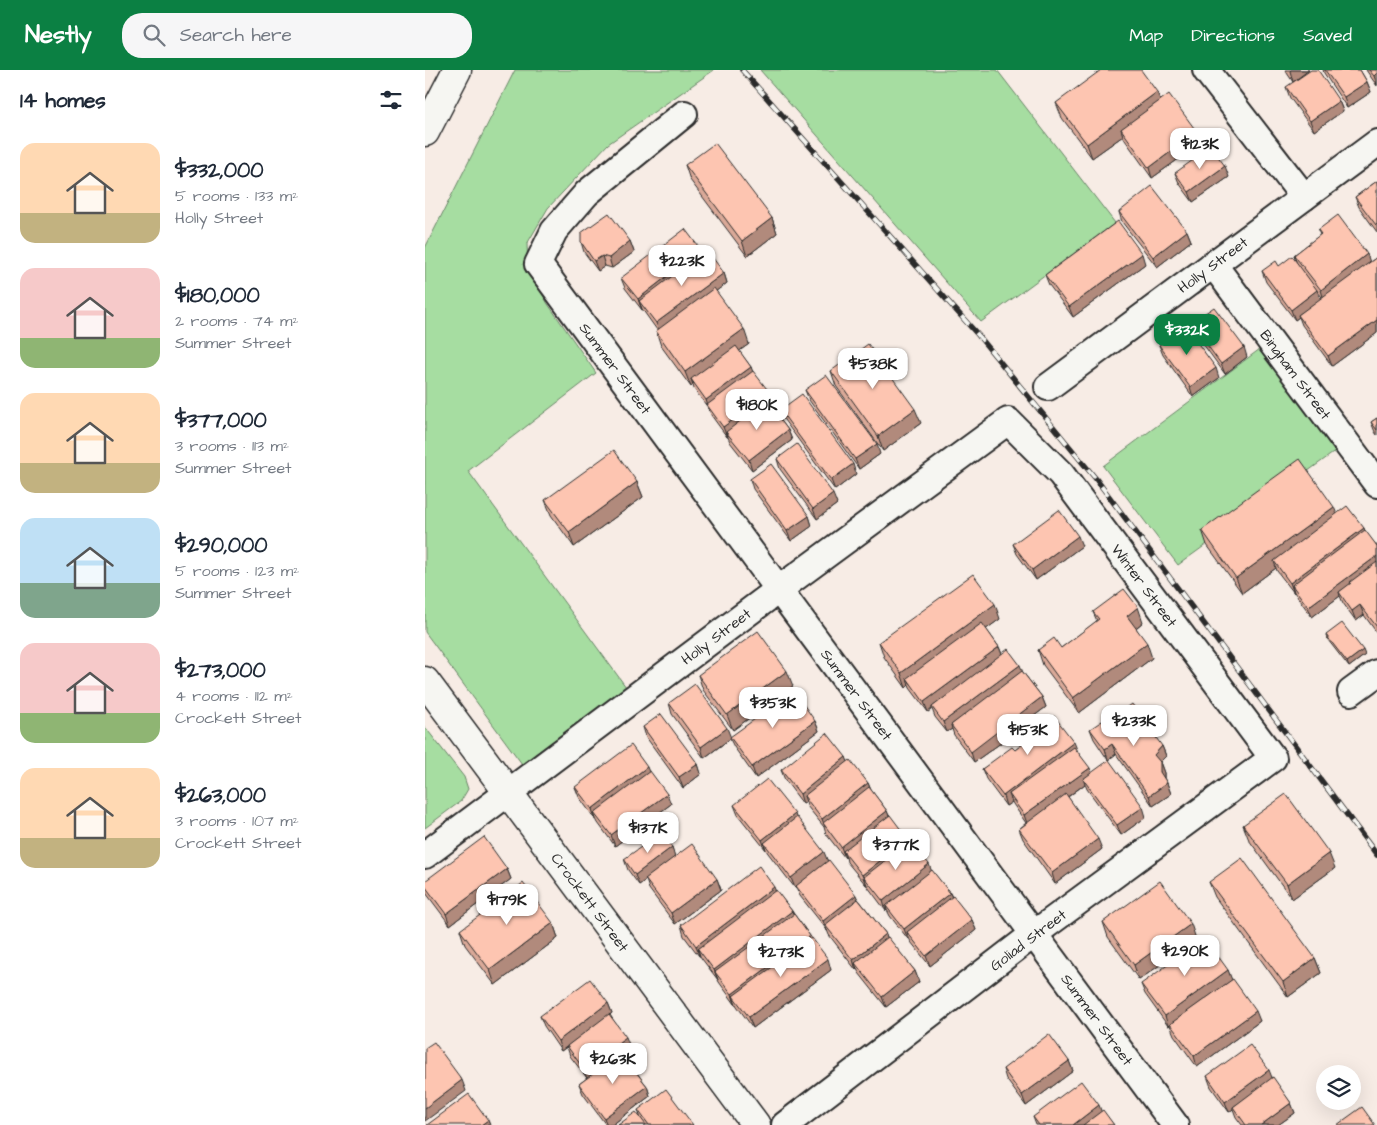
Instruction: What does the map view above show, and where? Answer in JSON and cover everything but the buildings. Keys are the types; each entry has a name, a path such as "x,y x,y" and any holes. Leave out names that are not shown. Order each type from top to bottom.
{"main road":[{"path":"425,132 457,70"},
{"name":"Crockett Street","path":"425,681 756,1125"}],"street":[{"path":"1206,70 1304,197"},
{"name":"Summer Street","path":"684,114 587,193 554,230 538,264 1175,1125"},
{"name":"Holly Street","path":"1048,387 1377,143"},
{"name":"Bingham Street","path":"1213,264 1377,484"},
{"name":"Holly Street","path":"425,855 778,590 1009,421"},
{"name":"Winter Street","path":"1009,421 1061,474 1273,758"},
{"path":"1351,692 1377,673"},
{"name":"Goliad Street","path":"785,1125 1034,934 1273,758"}],"green space":[{"path":"515,70 714,70 608,144 548,208 527,244 528,270 548,304 596,373 468,471 626,687 522,764 425,632 425,248"},
{"path":"760,70 997,70 1115,223 981,322"},
{"path":"1264,346 1340,448 1178,565 1103,466"},
{"path":"425,727 464,777 468,789 461,801 425,828"}],"railway":[{"path":"742,70 978,335 1096,479 1377,855"}]}
